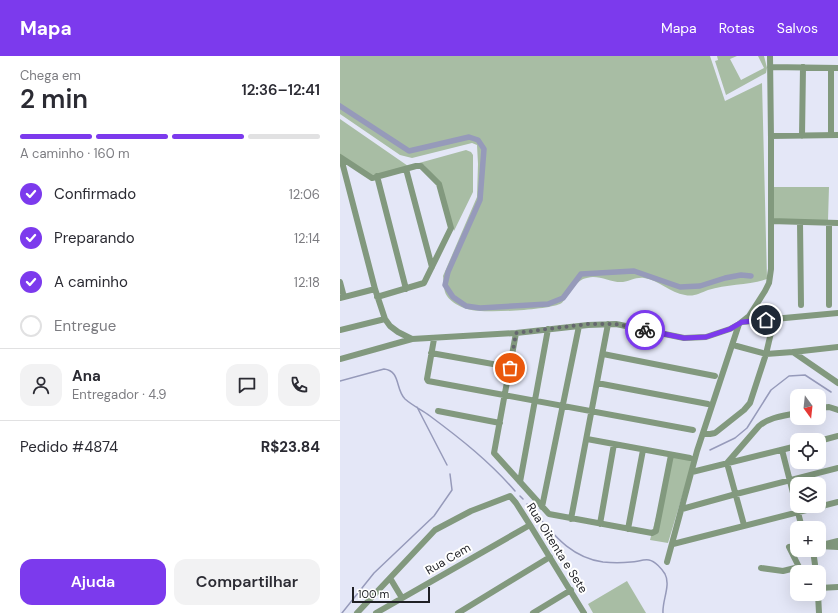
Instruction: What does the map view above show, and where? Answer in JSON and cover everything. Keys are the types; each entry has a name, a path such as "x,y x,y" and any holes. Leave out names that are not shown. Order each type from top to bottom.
{"street":[{"path":"340,359 412,340 516,333 608,324 616,324 684,338 706,337 730,329 740,323 749,316 759,302 769,283 771,221 770,56"},
{"path":"770,67 835,68 831,135"},
{"path":"802,136 803,67"},
{"path":"771,136 838,135"},
{"path":"341,158 368,177 372,178 421,166 438,184 451,228 424,283 377,297"},
{"path":"341,158 384,319 390,326 412,340"},
{"path":"406,169 432,267"},
{"path":"378,176 406,289"},
{"path":"771,221 838,223"},
{"path":"800,222 801,305"},
{"path":"829,223 829,305"},
{"path":"340,282 342,298 375,289"},
{"path":"740,323 838,313"},
{"path":"340,330 384,319"},
{"path":"703,434 715,432 748,407 766,354 774,320"},
{"path":"667,562 703,434 740,323"},
{"path":"571,519 608,324"},
{"path":"542,507 579,326"},
{"path":"520,482 548,329"},
{"path":"516,333 494,453 549,514 653,533 656,531 671,455"},
{"path":"434,339 427,380 693,430"},
{"path":"733,345 766,354 838,347"},
{"path":"793,352 835,379 838,384"},
{"path":"431,353 510,368"},
{"path":"603,354 715,376"},
{"path":"598,383 708,404"},
{"path":"438,411 500,423"},
{"path":"728,463 758,426 764,421 790,414"},
{"path":"826,439 838,436"},
{"path":"587,439 690,458"},
{"path":"600,524 614,444"},
{"path":"692,472 790,448"},
{"path":"628,528 643,450"},
{"path":"682,509 790,480 782,450"},
{"path":"728,463 744,525"},
{"path":"802,477 838,468"},
{"name":"Rua Oitenta e Sete","path":"390,578 436,530 471,510 510,496 530,525 584,613"},
{"path":"826,505 838,502"},
{"path":"673,544 794,513"},
{"name":"Rua Cem","path":"376,613 530,525"},
{"path":"826,544 838,541"},
{"path":"789,547 798,565"},
{"path":"826,547 838,547"},
{"path":"458,613 550,558"},
{"path":"760,568 790,571"},
{"path":"357,613 390,578 402,598"},
{"path":"826,588 838,587"},
{"path":"533,613 571,590"},
{"path":"818,601 819,613"}],"green space":[{"path":"340,56 710,56 725,101 762,83 767,279 715,288 697,294 688,295 674,292 655,281 644,278 619,282 593,277 581,280 575,285 563,302 553,306 528,310 486,311 467,309 459,306 447,296 444,289 443,276 477,197 477,145 472,143 412,158 400,155 340,114"},
{"path":"717,56 737,56 730,59 741,80 764,68 758,56 764,56 767,68 766,73 726,95 715,61 718,60"},
{"path":"340,119 408,166 371,176 340,154"},
{"path":"466,150 471,152 473,155 473,192 454,231 441,184 424,165 419,163"},
{"path":"774,187 829,187 828,220 773,220"},
{"path":"672,457 693,460 668,543 650,540"},
{"path":"627,581 646,613 593,613 588,604"}],"waterway":[{"path":"340,106 409,151 469,137 478,140 484,149 480,200 448,272 445,285 453,297 466,306 480,308 548,304 563,298 581,274 634,271 680,287 700,286 725,278 741,275 751,276"},
{"path":"340,381 384,369 389,370 393,373 405,399 464,442 496,470 515,491"},
{"path":"710,450 735,438 747,428 771,390 789,376 805,375 831,392"},
{"path":"417,407 447,465"},
{"path":"342,613 374,573 434,516 452,490 450,474"},
{"path":"520,496 523,499"},
{"path":"527,504 560,540 579,554 590,559 603,562 624,563 647,560 656,564 664,572 667,578 663,613"}],"way so far":[{"path":"510,368 516,333 588,324 616,324 645,330"}],"route":[{"path":"645,330 684,338 706,337 730,329 742,322 766,320"}]}
